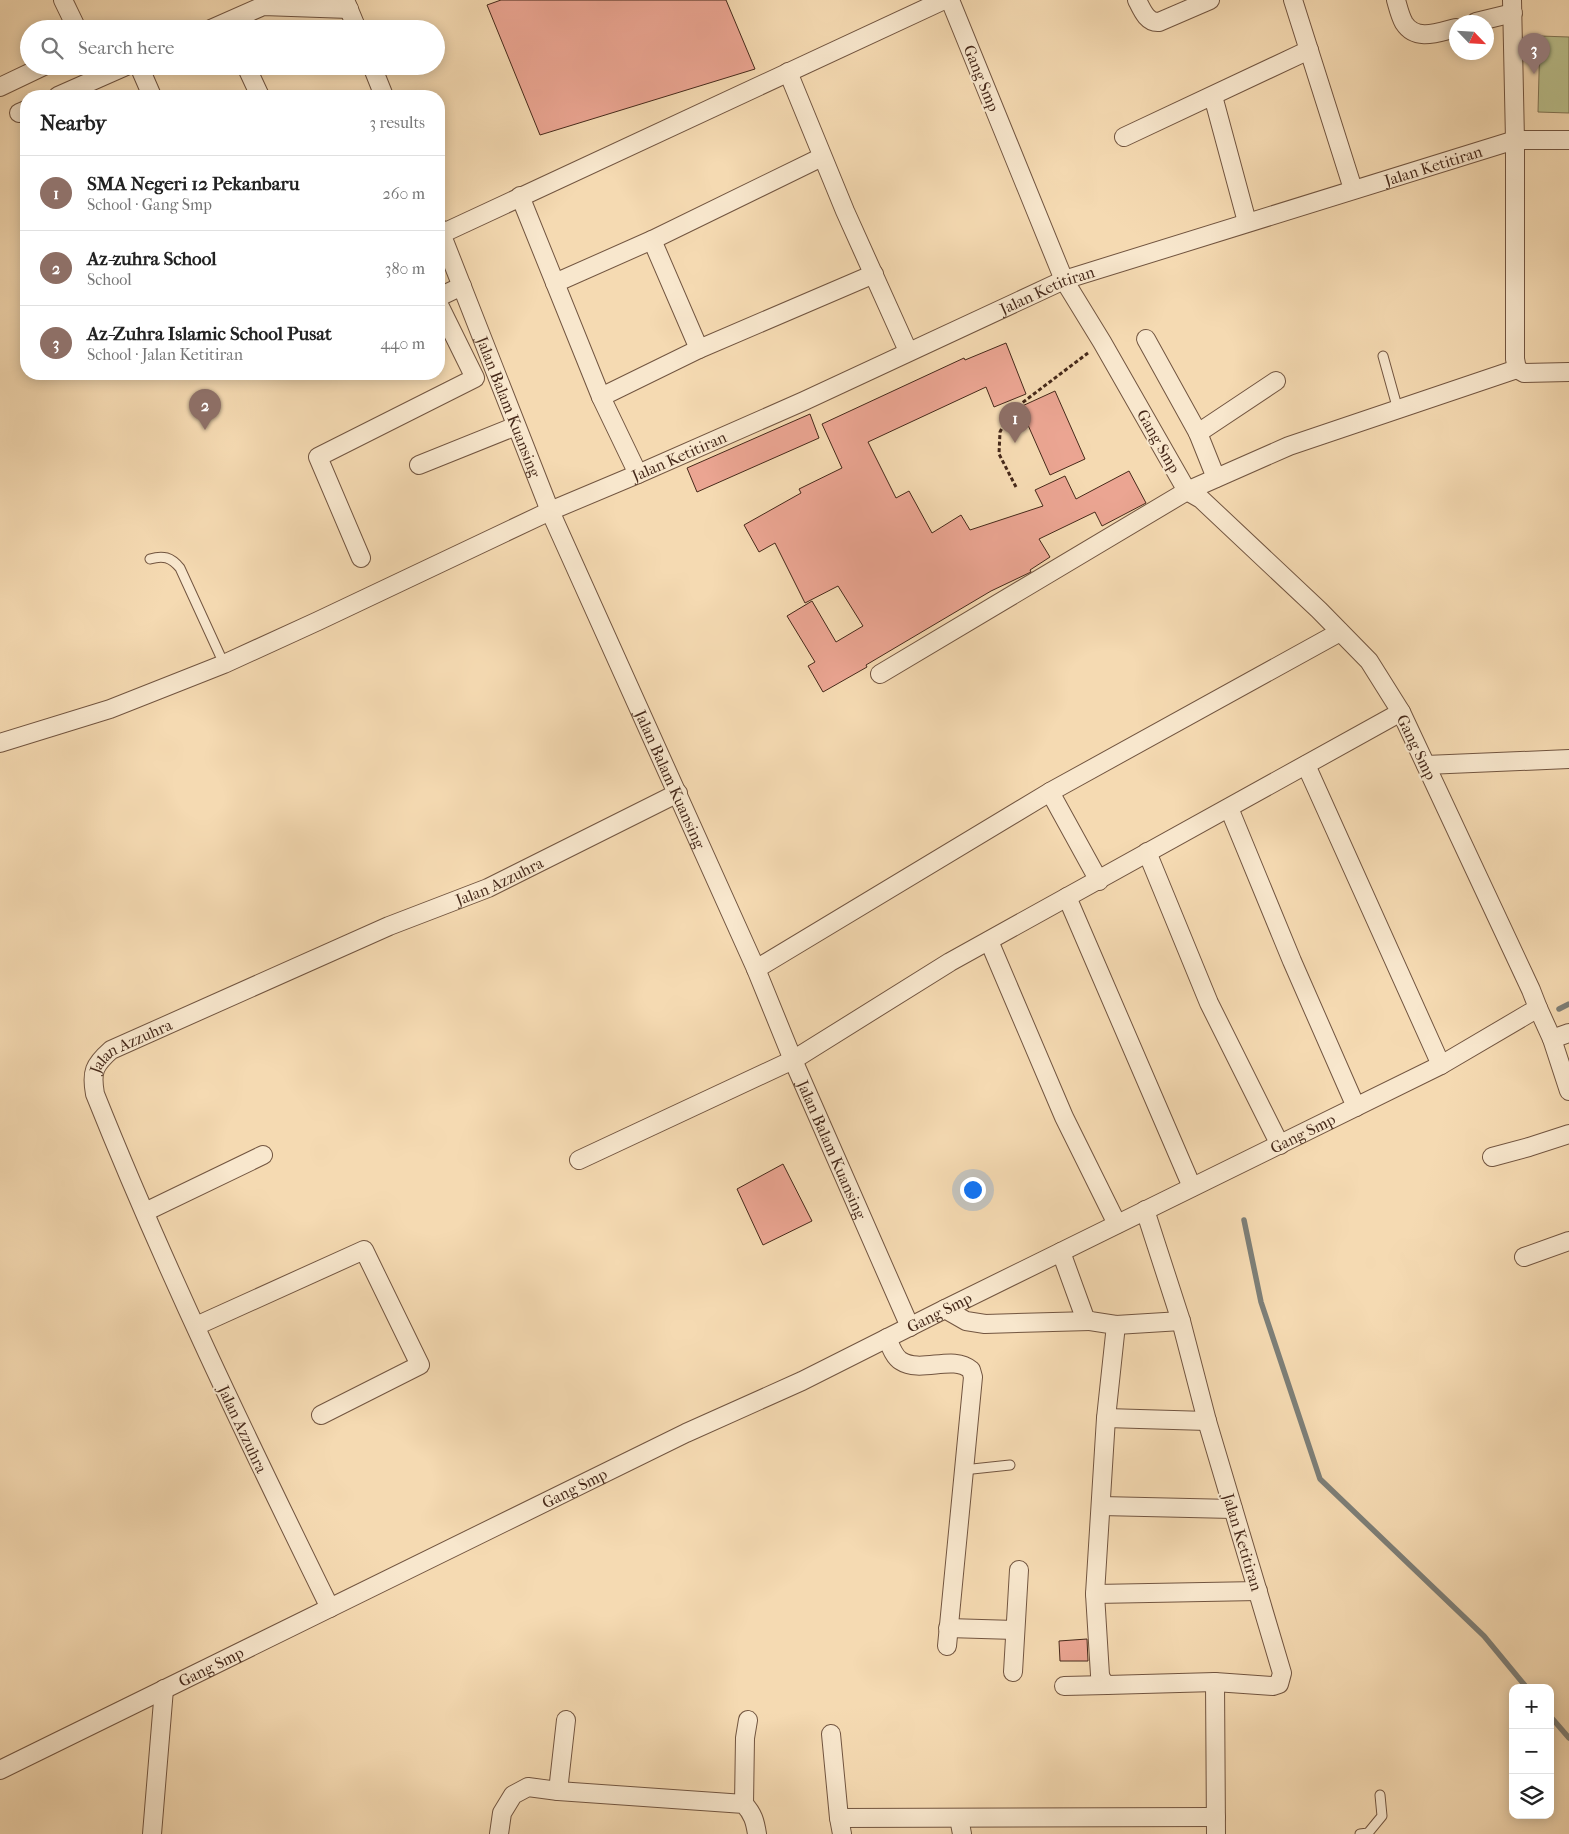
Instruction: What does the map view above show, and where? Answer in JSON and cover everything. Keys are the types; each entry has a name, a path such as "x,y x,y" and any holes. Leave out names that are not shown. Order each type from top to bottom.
{"street":[{"path":"63,0 73,20"},
{"path":"445,230 944,0"},
{"name":"Gang Smp","path":"0,1770 686,1433 802,1381 1440,1066 1538,1008 1532,990 1401,712 1369,661 1202,499 1187,491 1102,342 1064,280 950,0"},
{"path":"1137,0 1148,20 1154,23 1210,0"},
{"path":"1293,0 1353,189"},
{"path":"1396,0 1404,23 1411,31 1429,35 1449,30"},
{"path":"234,20 263,6 347,5 353,20"},
{"path":"1492,15 1512,6 1515,140 1515,359 1517,369"},
{"path":"1124,137 1309,50"},
{"path":"788,72 845,211 908,351"},
{"path":"0,87 25,75"},
{"path":"72,90 106,75"},
{"path":"143,75 149,90"},
{"path":"250,75 257,90"},
{"path":"376,75 382,90"},
{"path":"1214,96 1247,222"},
{"name":"Jalan Ketitiran","path":"0,742 110,709 224,664 550,511 804,400 1064,280 1515,140 1569,140"},
{"path":"555,283 652,240 822,157"},
{"path":"520,196 601,396 638,474"},
{"path":"652,240 699,349"},
{"name":"Jalan Balam Kuansing","path":"445,244 550,511 756,969 793,1060 910,1327"},
{"path":"601,396 699,349 874,274"},
{"path":"445,294 462,286"},
{"path":"361,558 318,457 475,378 445,317"},
{"path":"1146,339 1198,433 1216,478"},
{"path":"880,674 1187,491 1289,446 1517,369 1524,372 1569,372"},
{"path":"1198,433 1276,381"},
{"path":"419,465 516,426"},
{"path":"756,969 1050,792 1340,632"},
{"path":"579,1160 793,1060 950,962 1401,712"},
{"path":"1426,765 1569,759"},
{"path":"1306,765 1440,1066"},
{"path":"1050,792 1099,881"},
{"name":"Jalan Azzuhra","path":"330,1608 236,1416 145,1212 95,1094 93,1082 96,1065 111,1050 389,926 488,888 678,793"},
{"path":"1228,808 1356,1107"},
{"path":"1147,852 1209,1003 1280,1145"},
{"path":"1067,897 1192,1187"},
{"path":"989,941 1064,1117 1117,1224"},
{"path":"1538,1008 1552,1039 1569,1091"},
{"path":"1552,1039 1569,1033"},
{"path":"1492,1157 1569,1134"},
{"path":"145,1212 263,1155"},
{"name":"Jalan Ketitiran","path":"1064,1686 1215,1682 1272,1686 1279,1684 1282,1673 1207,1421 1181,1321 1145,1210"},
{"path":"1524,1257 1569,1240"},
{"path":"196,1326 364,1250 420,1365 321,1415"},
{"path":"1061,1252 1083,1314 1090,1321"},
{"path":"945,1309 966,1321 985,1324 1090,1321 1116,1325 1181,1321"},
{"path":"1107,1684 1100,1675 1095,1594 1106,1418 1116,1325"},
{"path":"887,1338 893,1351 901,1361 912,1365 959,1363 971,1370 973,1377 947,1646"},
{"path":"1106,1418 1207,1421"},
{"path":"1101,1506 1234,1509"},
{"path":"1013,1672 1019,1570"},
{"path":"1095,1594 1258,1591"},
{"path":"948,1628 1015,1630"},
{"path":"831,1734 840,1826 1216,1825 1215,1682"},
{"path":"152,1834 164,1689"},
{"path":"558,1790 566,1720"},
{"path":"748,1720 744,1738 744,1804 754,1818 757,1834"},
{"path":"499,1834 502,1813 512,1795 528,1787 744,1804"}],"lane":[{"path":"1383,356 1398,410"},
{"path":"150,559 160,556 168,558 180,568 224,664"},
{"path":"963,1470 1010,1465"},
{"path":"1360,1834 1368,1833 1382,1816 1380,1795"}],"path":[{"path":"1016,487 999,454 1000,432 1010,412 1102,342"}],"green space":[{"path":"1540,36 1569,37 1569,113 1538,112"}],"building":[{"path":"501,0 726,0 755,69 540,135 487,5"},
{"path":"1006,343 1026,394 994,407 986,387 868,442 896,498 909,491 932,533 961,515 970,530 1043,506 1035,490 1065,476 1076,499 1129,471 1146,503 1102,526 1095,512 1039,539 1050,557 1030,570 1031,572 991,591 823,692 808,666 815,662 787,616 812,601 836,642 863,626 838,586 805,603 775,543 759,552 744,525 801,493 799,489 842,468 822,424 964,358 965,360"},
{"path":"1055,391 1085,459 1050,475 1020,407"},
{"path":"810,414 819,438 697,492 687,468"},
{"path":"783,1164 812,1221 763,1245 737,1189"},
{"path":"1087,1639 1088,1661 1060,1661 1059,1641"}],"waterway":[{"path":"1559,1009 1569,1004"},
{"path":"1244,1220 1261,1302 1320,1479 1484,1636 1524,1684"},
{"path":"1554,1721 1569,1738"}],"place":[{"name":"Az-Zuhra Islamic School Pusat","path":"1534,74"},
{"name":"Az-zuhra School","path":"205,430"},
{"name":"SMA Negeri 12 Pekanbaru","path":"1015,443"}]}
